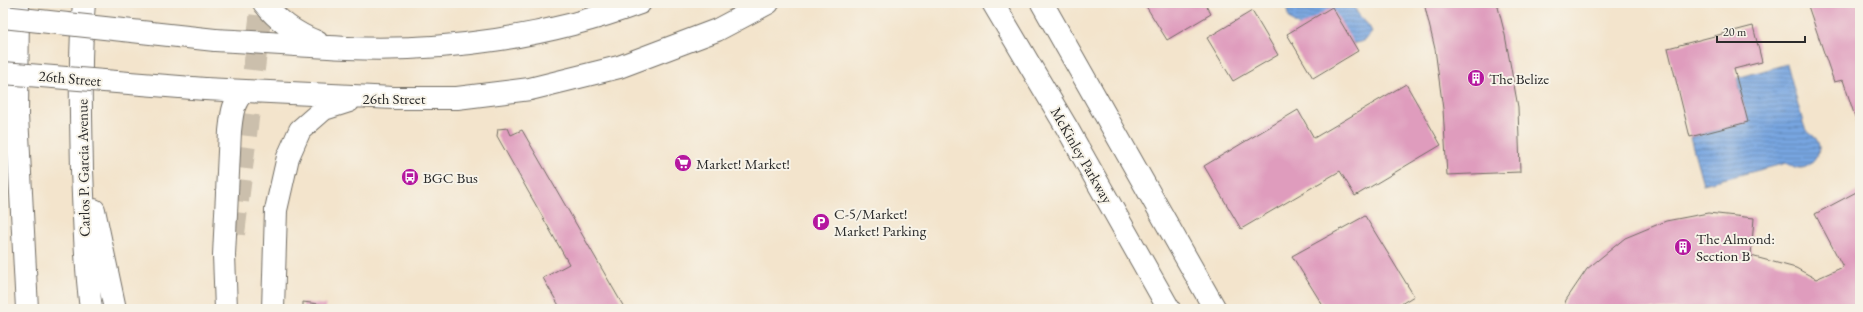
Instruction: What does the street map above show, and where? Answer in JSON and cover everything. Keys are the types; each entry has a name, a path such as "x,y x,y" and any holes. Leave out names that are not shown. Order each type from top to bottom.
{"main road":[{"path":"18,3 16,115 27,309"},
{"name":"Carlos P. Garcia Avenue","path":"84,3 80,50 82,143 85,266 91,309"},
{"path":"264,3 280,20 293,29 324,45"},
{"path":"3,17 215,40 324,45 348,48 417,47 487,41 555,28 640,3"},
{"name":"26th Street","path":"3,73 244,92 359,98 457,98 481,96 530,89 619,67 710,33 768,3"},
{"name":"McKinley Parkway","path":"993,3 1067,128 1169,309"},
{"path":"1042,3 1215,309"},
{"path":"226,309 224,255 232,112 236,99 244,92"},
{"path":"273,309 276,210 288,157 300,130 324,109 359,98"},
{"path":"82,143 104,261 115,309"}],"water":[{"path":"1288,3 1353,3 1357,13 1368,24 1372,32 1365,40 1352,43 1308,30 1300,27 1289,18 1287,11"},
{"path":"1787,64 1804,126 1806,130 1816,138 1819,146 1819,151 1815,159 1804,168 1795,167 1787,163 1703,184 1690,137 1747,122 1737,78"}],"building":[{"path":"1144,3 1205,3 1211,14 1167,40"},
{"name":"The Belize","path":"1424,3 1497,3 1505,35 1518,107 1520,172 1447,175 1443,109 1435,49"},
{"path":"1807,3 1860,3 1860,132 1843,80 1834,82"},
{"path":"1332,7 1358,51 1313,78 1287,34"},
{"path":"1252,11 1278,55 1233,81 1207,38"},
{"path":"1753,26 1762,62 1734,69 1748,122 1690,137 1668,48"},
{"path":"1406,84 1441,145 1355,196 1340,171 1241,229 1204,166 1298,110 1314,138"},
{"path":"508,128 511,135 522,130 625,309 561,309 543,278 569,264 497,136 498,129"},
{"name":"The Almond: Section B","path":"1860,190 1860,309 1563,309 1566,300 1587,269 1625,238 1666,221 1708,213 1754,218 1751,256 1796,268 1816,279 1843,267 1815,214"},
{"path":"1365,216 1414,296 1393,309 1325,309 1292,256"},
{"path":"303,302 326,305 326,309 303,309"}],"tunnel":[{"path":"234,234 262,3"}],"place":[{"name":"The Belize","path":"1476,78"},
{"name":"Market! Market!","path":"683,163"},
{"name":"BGC Bus","path":"410,177"},
{"name":"C-5/Market! Market! Parking","path":"821,222"},
{"name":"The Almond: Section B","path":"1683,247"}]}
